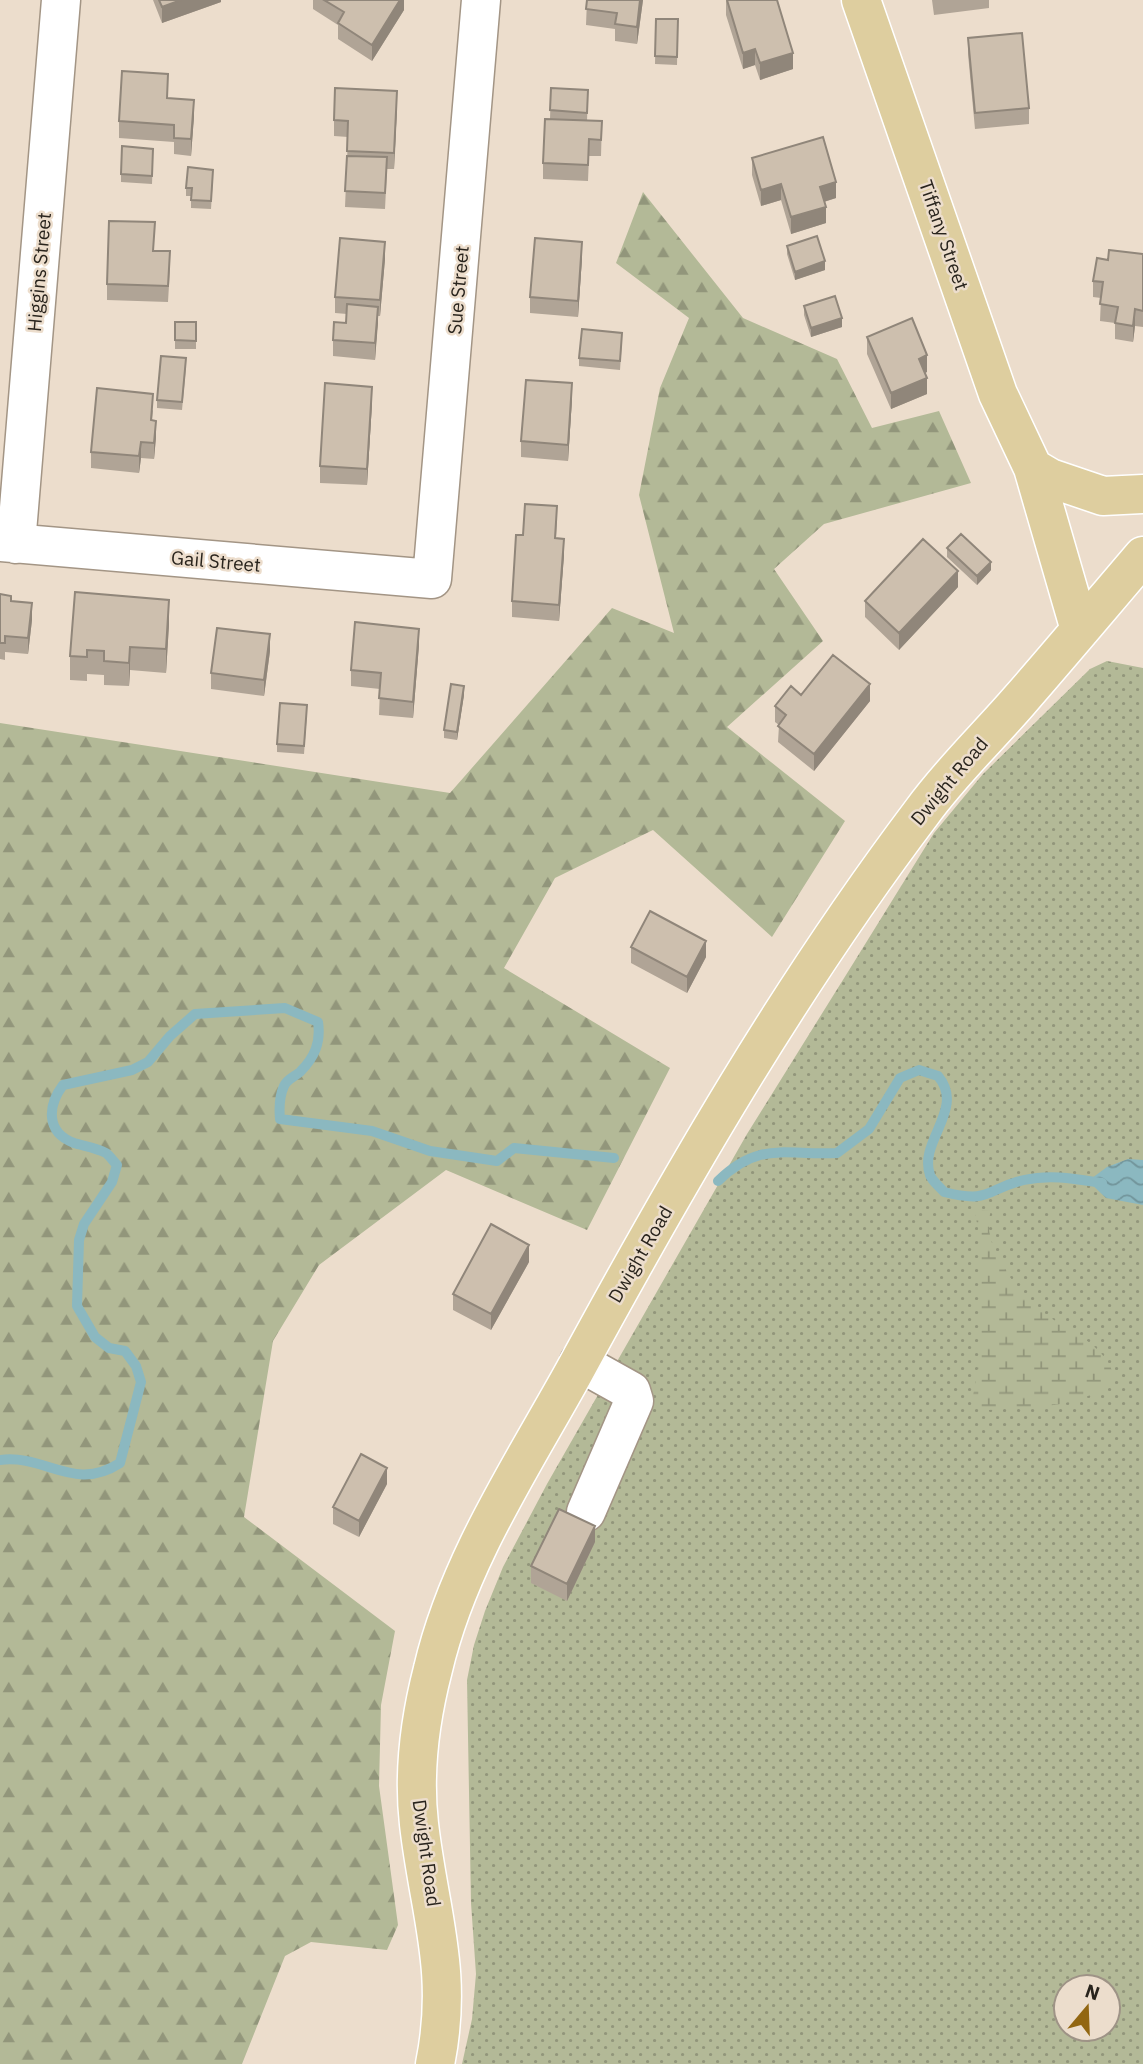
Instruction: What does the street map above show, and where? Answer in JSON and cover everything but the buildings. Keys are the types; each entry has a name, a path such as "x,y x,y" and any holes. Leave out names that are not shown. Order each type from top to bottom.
{"main road":[{"name":"Tiffany Street","path":"861,0 998,394 1033,468 1080,630"},
{"path":"1033,468 1061,483 1103,496 1143,494"},
{"name":"Dwight Road","path":"435,2064 443,2007 443,1975 417,1795 425,1705 433,1666 457,1597 485,1533 680,1185 823,947 925,807 1143,556"}],"street":[{"name":"Higgins Street","path":"8,543 61,0"},
{"name":"Sue Street","path":"432,579 481,0"},
{"name":"Gail Street","path":"8,543 432,579"},
{"path":"579,1362 631,1391 634,1401 586,1512"}],"green space":[{"path":"643,192 743,318 837,359 872,428 939,411 971,483 824,524 774,569 823,641 727,727 845,821 772,937 653,830 555,878 504,968 670,1068 587,1230 446,1170 319,1265 273,1341 244,1517 395,1631 381,1705 379,1786 398,1925 387,1950 311,1942 285,1956 242,2064 0,2064 0,723 450,793 612,608 674,633 639,495 660,388 689,318 616,263"},
{"path":"1107,661 1143,668 1143,2064 462,2064 472,2019 476,1974 471,1903 467,1680 485,1611 503,1567 547,1484 747,1134 934,833 983,774 1090,669"},
{"path":"974,1210 991,1211 990,1236 994,1249 1008,1275 1026,1296 1045,1314 1091,1344 1109,1363 1114,1376 1103,1388 1071,1402 979,1411 973,1396 981,1350 981,1241"}],"water":[{"path":"1128,1159 1143,1160 1143,1205 1106,1198 1088,1181 1107,1167"}],"waterway":[{"path":"0,1460 32,1462 74,1474 104,1471 120,1463 141,1382 136,1366 125,1351 109,1348 95,1337 77,1306 79,1240 84,1224 112,1182 117,1165 106,1153 74,1143 58,1132 54,1125 52,1109 63,1085 132,1070 148,1062 170,1036 195,1014 285,1008 318,1022 318,1043 310,1061 282,1090 280,1119 372,1131 430,1151 497,1161 514,1148 614,1158"},
{"path":"718,1181 733,1168 761,1155 788,1152 837,1153 869,1129 900,1078 919,1070 938,1076 945,1088 945,1113 928,1162 931,1177 944,1192 980,1196 1024,1180 1044,1177 1102,1183"}]}
